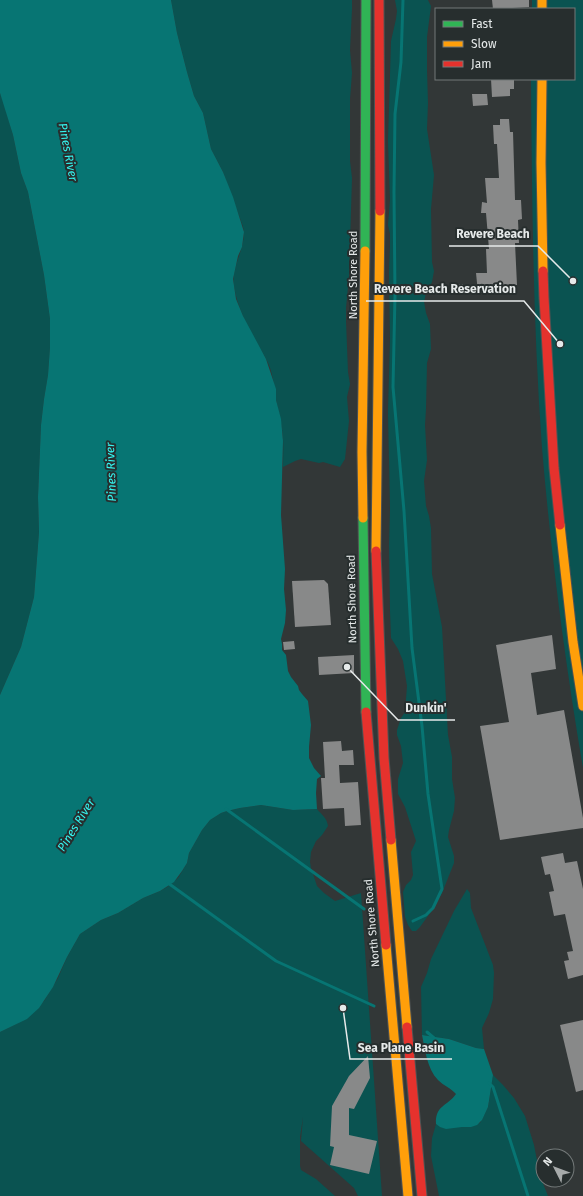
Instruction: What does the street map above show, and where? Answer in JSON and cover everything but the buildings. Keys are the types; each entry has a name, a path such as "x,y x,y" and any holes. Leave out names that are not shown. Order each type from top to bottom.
{"main road":[{"name":"North Shore Road","path":"366,0 365,302 362,452 366,713 408,1196"},
{"path":"380,0 380,211 376,556 385,766 422,1196"},
{"path":"379,14 383,0"},
{"path":"542,80 541,163 544,298 554,468 573,642 583,706"}],"shaded area":[{"path":"171,0 352,0 350,50 352,73 350,99 350,161 352,178 349,276 346,308 348,372 350,384 347,397 349,421 345,459 340,467 323,462 319,463 301,459 283,467 283,435 272,374 242,315 234,286 234,273 242,246 244,233 243,228 223,172 211,149 203,113 194,96 177,33"},
{"path":"395,0 428,0 431,6 427,37 427,129 434,175 431,209 432,262 434,271 432,282 426,293 424,302 430,324 431,349 427,363 425,425 427,460 424,481 426,506 431,528 432,574 442,627 448,735 452,757 452,779 455,798 454,811 448,837 454,856 454,863 442,893 430,913 416,931 412,931 405,917 403,892 413,875 411,852 416,841 405,807 398,794 398,779 403,763 397,730 401,718 405,712 407,686 403,661 391,638 390,611 388,412 390,234 388,225 390,200 388,141 391,41 397,11"},
{"path":"532,0 583,0 583,768 559,608 542,448 535,310 531,80 575,80 575,8 532,8"},
{"path":"0,93 13,135 21,173 28,192 44,275 50,319 50,347 48,375 41,425 38,497 39,532 34,597 21,647 0,695"},
{"path":"261,805 293,810 317,809 325,819 328,826 316,841 311,852 311,868 317,886 335,901 361,893 382,1196 358,1196 354,1188 301,1141 303,1117 300,1137 301,1170 316,1179 335,1196 0,1196 0,1032 18,1023 44,1001 58,978 67,957 80,934 101,920 118,913 143,898 167,887 178,878 187,863 189,853 202,830 210,820 227,811"},
{"path":"467,889 470,893 471,908 493,965 494,973 493,999 489,1013 482,1028 484,1049 476,1048 449,1039 422,1035 421,987 431,959 454,911"},
{"path":"493,1075 514,1098 525,1116 535,1150 535,1188 545,1188 548,1196 439,1196 431,1156 432,1138 436,1124 440,1127 480,1123 488,1107"}],"water":[{"name":"Pines River","path":"0,0 171,0 177,33 194,96 203,113 211,149 223,172 233,197 244,232 242,247 238,256 233,279 236,299 243,316 266,359 276,389 276,400 281,419 283,441 281,515 286,610 285,623 281,639 282,650 286,655 288,671 291,677 308,701 311,725 309,758 314,768 321,776 317,779 317,809 293,810 261,805 227,811 210,820 202,830 189,853 187,863 174,882 118,913 101,920 80,934 53,987 39,1008 27,1019 0,1032 0,695 21,647 34,597 39,532 38,497 41,425 48,375 50,319 44,275 28,192 21,173 13,135 0,93"},
{"path":"422,1035 449,1039 476,1048 484,1049 493,1075 488,1107 482,1120 477,1125 471,1127 446,1129 436,1124 436,1118 440,1109 456,1094 438,1080 431,1070"}],"waterway":[{"path":"403,0 401,62 395,114 395,295 393,387 404,511 412,648 422,726 428,794 442,889 433,908 426,915 413,921"},
{"path":"226,809 364,909"},
{"path":"168,883 276,961 374,1006"},
{"path":"427,1032 434,1038"},
{"path":"489,1083 493,1087 528,1196"}],"traffic: fast":[{"path":"365,251 366,0"},
{"path":"363,518 366,712"}],"traffic: slow":[{"path":"542,0 542,8"},
{"path":"542,80 541,163 543,271"},
{"path":"376,551 380,211"},
{"path":"363,518 362,452 365,251"},
{"path":"560,525 573,642 583,706"},
{"path":"391,840 407,1027"},
{"path":"386,945 408,1196"}],"traffic: jam":[{"path":"379,0 380,211"},
{"path":"543,271 554,468 560,525"},
{"path":"376,551 384,758 391,840"},
{"path":"366,712 386,945"},
{"path":"407,1027 422,1196"}],"place":[{"name":"Revere Beach","path":"573,281"},
{"name":"Revere Beach Reservation","path":"560,344"},
{"name":"Dunkin'","path":"347,667"},
{"name":"Sea Plane Basin","path":"343,1008"}]}
